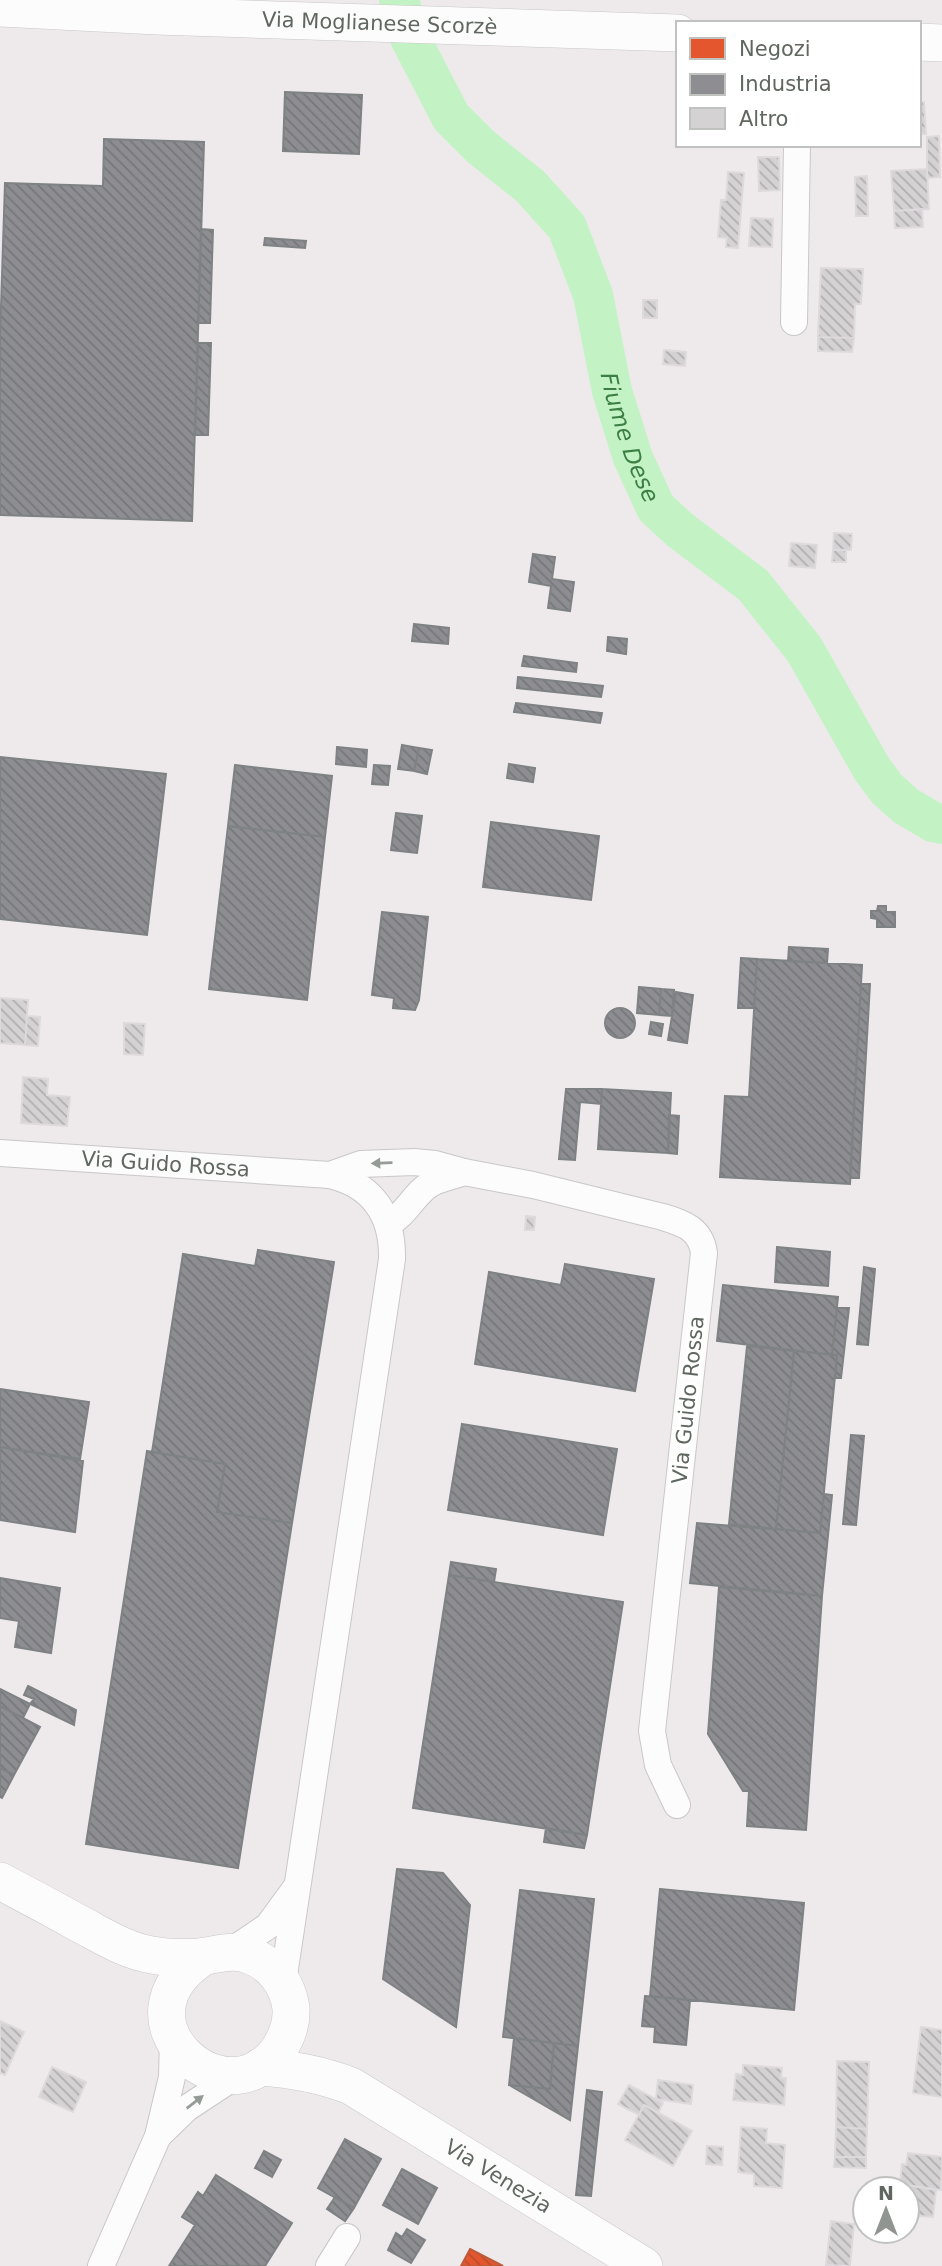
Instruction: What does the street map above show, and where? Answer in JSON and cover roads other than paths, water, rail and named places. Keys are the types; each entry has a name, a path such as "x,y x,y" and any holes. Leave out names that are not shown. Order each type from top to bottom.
{"main road":[{"name":"Via Moglianese Scorzè","path":"0,8 157,16 676,33"},
{"path":"921,42 942,43"},
{"name":"Via Venezia","path":"0,1881 121,1946 162,1957 251,1955 269,1966 322,2059 351,2086"},
{"name":"Via Venezia","path":"121,1946 155,1991 183,2056 199,2067 217,2074 296,2070 320,2074 351,2086 644,2266"},
{"path":"170,2026 169,1996 176,1980 188,1966 217,1954"},
{"path":"248,2071 273,2057 283,2043 289,2027 287,1996"}],"street":[{"path":"794,322 797,147"},
{"name":"Via Guido Rossa","path":"0,1153 330,1175 356,1184 367,1192 384,1215"},
{"name":"Via Guido Rossa","path":"330,1175 360,1164 435,1164 533,1185 684,1223 703,1245 653,1731 658,1765 677,1805"},
{"path":"384,1215 416,1175 435,1164"},
{"path":"384,1215 400,1218 431,1184 464,1172"},
{"path":"287,1996 296,1888 392,1259 392,1235 384,1215"},
{"path":"217,1954 268,1926 296,1888"},
{"path":"101,2266 158,2136 172,2077 170,2026"},
{"path":"158,2136 209,2091 248,2071"},
{"path":"329,2266 347,2237"}],"waterway":[{"name":"Fiume Dese","path":"399,0 410,38 451,117 481,147 530,186 567,227 593,295 612,391 633,458 656,508 680,530 753,585 804,649 872,769 887,789 906,806 933,822 942,824"}]}
